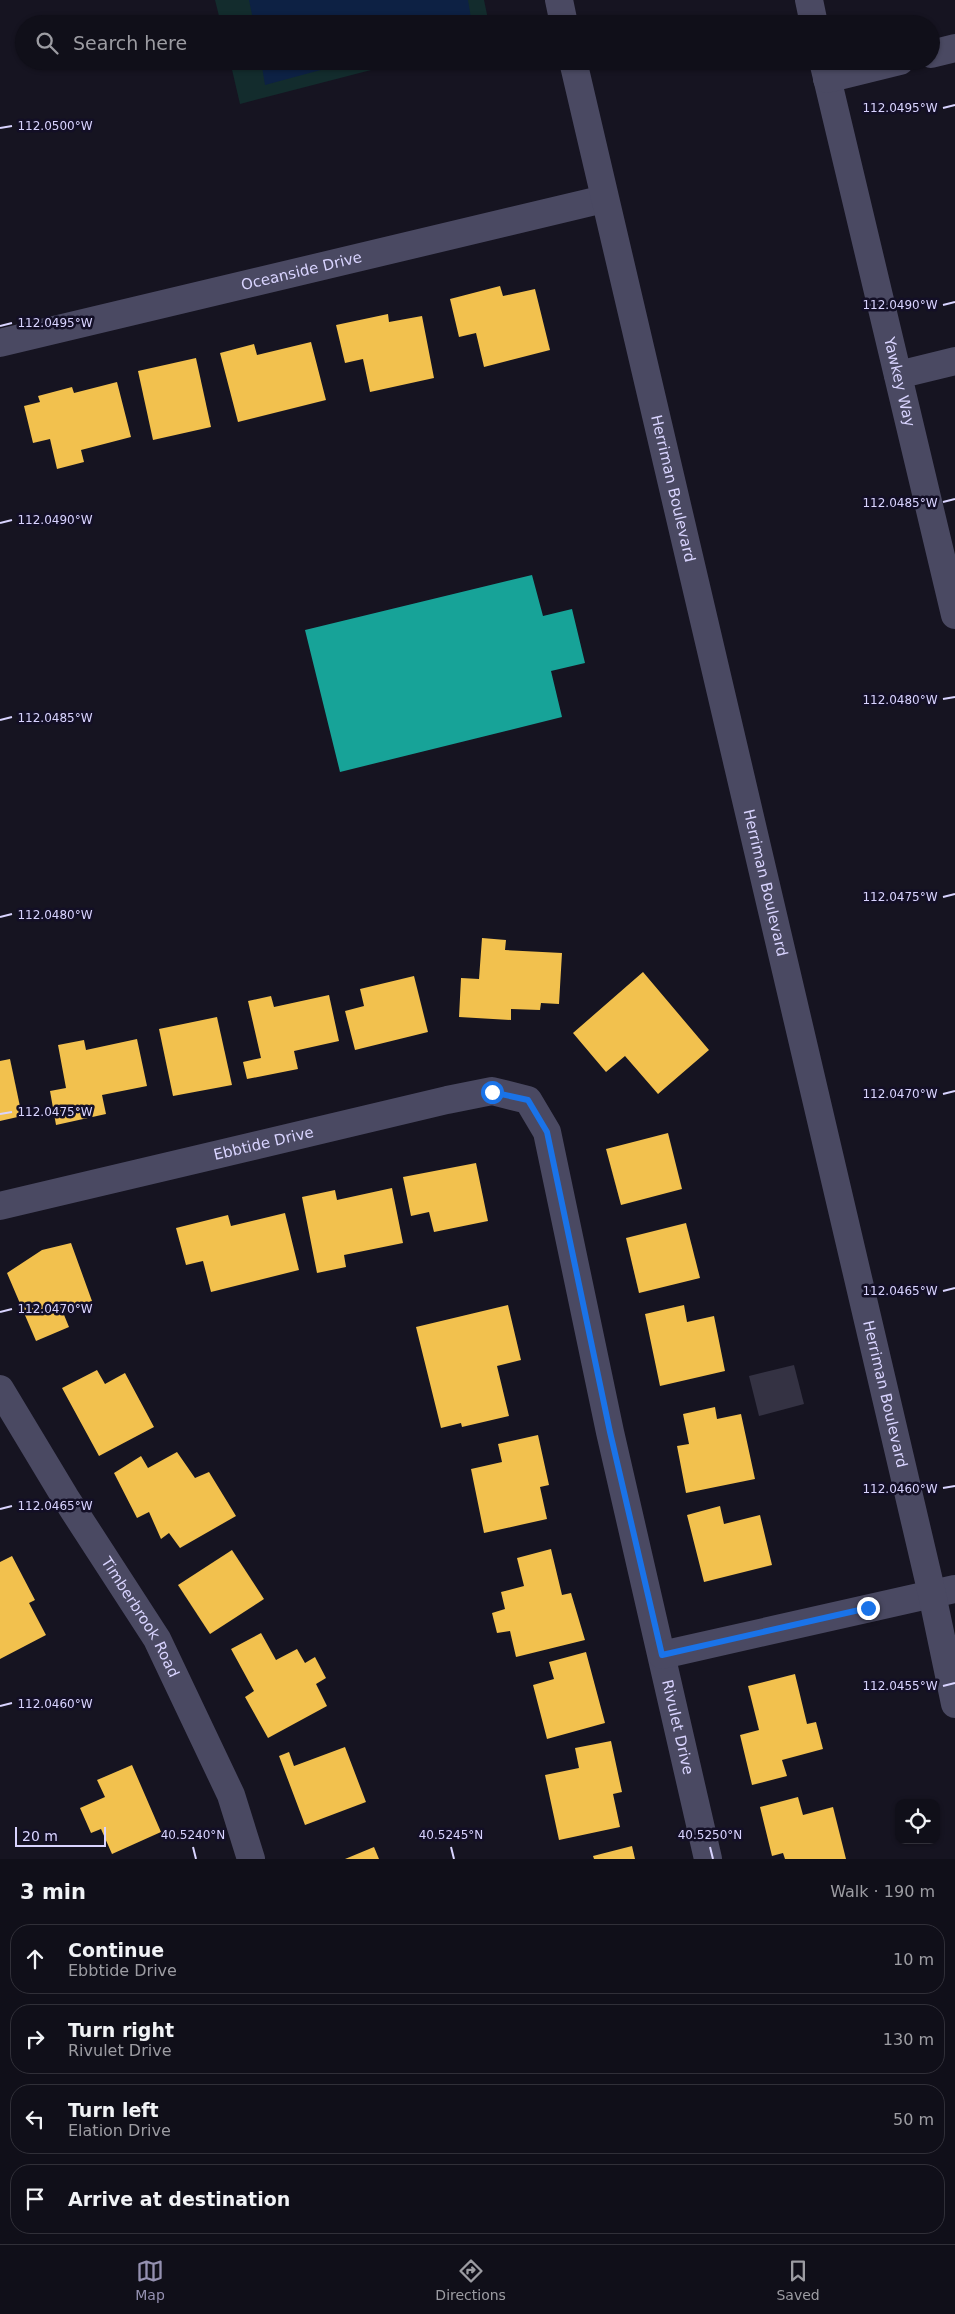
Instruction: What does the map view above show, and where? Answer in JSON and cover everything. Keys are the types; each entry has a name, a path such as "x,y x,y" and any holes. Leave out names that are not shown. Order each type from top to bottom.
{"street":[{"path":"558,0 562,15"},
{"path":"809,0 812,15"},
{"path":"940,52 955,48"},
{"name":"Herriman Boulevard","path":"575,70 604,199 943,1591 955,1704"},
{"name":"Yawkey Way","path":"825,70 955,616"},
{"name":"Oceanside Drive","path":"0,343 604,199"},
{"path":"898,375 955,361"},
{"name":"Ebbtide Drive","path":"0,1206 448,1100 492,1092 528,1100"},
{"name":"Rivulet Drive","path":"528,1100 547,1132 610,1432 708,1859"},
{"name":"Timberbrook Road","path":"0,1389 65,1497 157,1639 231,1795 251,1859"},
{"path":"662,1655 943,1591"}],"green space":[{"path":"215,0 484,0 487,15 219,15"},
{"path":"232,70 371,70 240,104"}],"water":[{"path":"249,0 468,0 470,15 252,15"},
{"path":"262,70 321,70 265,85"}],"building: Homes":[{"path":"500,286 503,296 535,289 550,350 484,367 476,333 459,337 450,299"},
{"path":"388,314 389,322 422,316 434,378 370,392 363,359 345,363 336,325"},
{"path":"311,342 326,400 238,422 220,353 254,344 257,355"},
{"path":"196,358 211,427 153,440 138,371"},
{"path":"117,382 131,437 81,450 84,462 57,469 50,439 33,443 24,406 40,402 38,396 72,387 74,393"},
{"path":"482,938 506,940 505,950 562,953 559,1004 541,1003 540,1010 511,1009 511,1020 459,1017 461,978 479,979"},
{"path":"643,972 709,1050 658,1094 625,1056 606,1072 573,1033"},
{"path":"414,976 428,1032 355,1050 345,1011 364,1006 360,989"},
{"path":"329,995 339,1041 294,1051 298,1069 247,1079 243,1062 261,1058 248,1001 271,996 274,1007"},
{"path":"217,1017 232,1085 173,1096 159,1029"},
{"path":"137,1039 147,1086 102,1095 106,1114 56,1125 50,1091 66,1088 58,1045 84,1040 86,1050"},
{"path":"10,1059 22,1116 0,1121 0,1061"},
{"path":"668,1133 682,1189 621,1205 606,1149"},
{"path":"476,1163 488,1221 434,1232 429,1212 411,1216 403,1177"},
{"path":"392,1188 403,1243 344,1255 346,1267 317,1273 302,1197 335,1190 337,1200"},
{"path":"285,1213 299,1270 211,1292 203,1261 186,1265 176,1228 228,1215 231,1226"},
{"path":"686,1223 700,1278 639,1293 626,1238"},
{"path":"71,1243 92,1301 62,1310 69,1327 36,1341 7,1273 42,1250"},
{"path":"508,1305 521,1360 497,1366 509,1416 462,1427 461,1423 441,1428 416,1327"},
{"path":"684,1305 687,1322 714,1316 725,1371 660,1386 645,1314"},
{"path":"97,1370 105,1384 125,1373 154,1427 99,1456 62,1388"},
{"path":"715,1407 717,1419 741,1414 755,1479 686,1493 677,1446 689,1444 683,1414"},
{"path":"538,1435 549,1485 540,1487 547,1519 484,1533 471,1469 502,1462 498,1444"},
{"path":"177,1452 195,1478 209,1472 236,1516 180,1548 169,1533 161,1539 149,1512 137,1518 114,1473 141,1456 148,1468"},
{"path":"720,1506 724,1524 760,1515 772,1565 704,1582 687,1515"},
{"path":"551,1549 562,1595 571,1593 585,1640 516,1657 510,1631 497,1633 492,1613 505,1609 501,1592 524,1586 517,1558"},
{"path":"232,1550 264,1599 210,1634 178,1585"},
{"path":"12,1556 35,1600 29,1603 46,1635 0,1659 0,1562"},
{"path":"261,1633 276,1660 297,1649 305,1663 315,1657 326,1678 316,1684 327,1706 268,1738 245,1697 254,1691 231,1649"},
{"path":"586,1652 605,1723 547,1739 533,1685 554,1679 549,1662"},
{"path":"795,1674 807,1724 816,1722 823,1749 782,1760 787,1776 752,1785 740,1735 759,1730 748,1686"},
{"path":"611,1741 622,1792 613,1794 620,1827 559,1840 545,1775 579,1768 575,1748"},
{"path":"345,1747 366,1802 305,1825 279,1756 289,1752 294,1766"},
{"path":"132,1765 161,1832 112,1854 101,1829 91,1833 80,1808 105,1797 97,1780"},
{"path":"798,1797 803,1815 833,1807 846,1859 785,1859 783,1853 772,1856 760,1807"},
{"path":"632,1846 635,1859 594,1859 593,1856"},
{"path":"374,1847 379,1859 345,1859"}],"building: Public":[{"path":"532,575 543,616 572,609 585,663 551,671 562,717 340,772 305,630"}],"building: Other":[{"path":"794,1365 804,1404 759,1416 749,1376"}],"route":[{"path":"492,1092 528,1100 547,1132 610,1432 662,1655 868,1608"}]}
